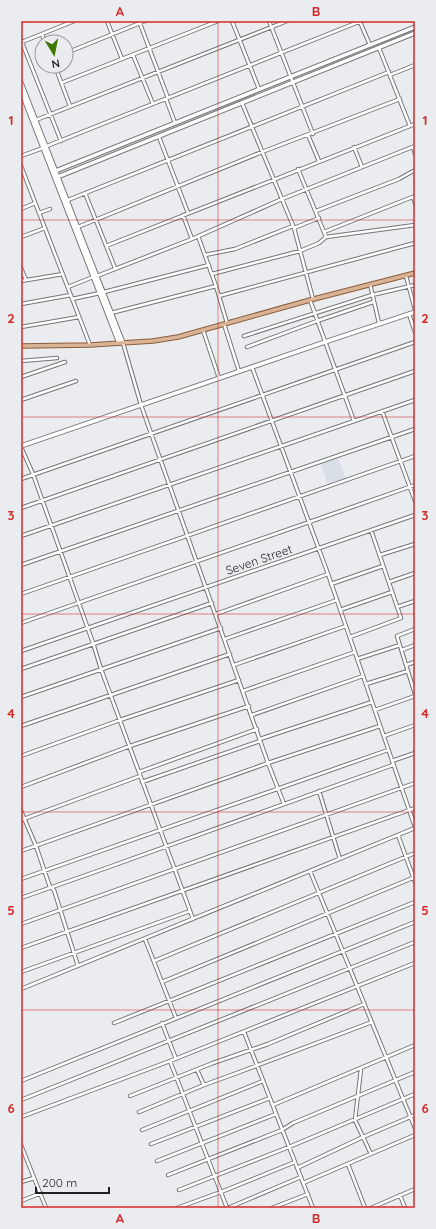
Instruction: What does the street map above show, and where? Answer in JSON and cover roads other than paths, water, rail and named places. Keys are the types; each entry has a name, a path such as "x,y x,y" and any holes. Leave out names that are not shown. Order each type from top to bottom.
{"main road":[{"path":"55,172 415,27"},
{"path":"57,177 415,33"},
{"path":"21,82 45,147"},
{"path":"21,91 57,177 122,344"},
{"path":"57,177 68,200 95,276"},
{"path":"21,346 122,344 178,337 225,323 415,273"},
{"path":"102,292 112,312 122,344"},
{"path":"21,446 415,311"}],"street":[{"path":"42,34 74,21"},
{"path":"107,21 122,59"},
{"path":"74,50 139,22 145,21"},
{"path":"62,83 211,22 218,21"},
{"path":"232,21 259,90"},
{"path":"269,21 313,134"},
{"path":"36,120 287,21"},
{"path":"21,156 361,21 370,45"},
{"path":"139,22 158,72 175,124"},
{"path":"34,37 21,41 61,141"},
{"path":"379,48 410,126"},
{"path":"133,55 153,104"},
{"path":"68,200 303,107 415,65"},
{"path":"58,74 70,106"},
{"path":"78,227 96,221 262,152 313,134 400,99"},
{"path":"242,103 293,227 306,273 317,321 354,422"},
{"path":"106,246 415,124"},
{"path":"308,135 319,161"},
{"path":"159,137 188,213"},
{"path":"68,287 192,239 282,199 414,146 415,154"},
{"path":"354,147 362,167"},
{"path":"21,166 90,344"},
{"path":"298,169 326,236"},
{"path":"316,211 399,178 415,170"},
{"path":"21,178 25,177"},
{"path":"85,193 115,268"},
{"path":"324,232 414,196 415,203"},
{"path":"21,209 35,203"},
{"path":"39,213 50,209"},
{"path":"183,215 192,239"},
{"path":"205,255 235,249 319,218"},
{"path":"212,274 300,251 319,243 326,236 415,225"},
{"path":"21,237 45,228"},
{"path":"198,236 216,286 239,372"},
{"path":"219,296 415,243"},
{"path":"72,299 209,265"},
{"path":"21,268 26,280"},
{"path":"21,281 63,274"},
{"path":"406,276 415,311"},
{"path":"370,284 373,302 380,323"},
{"path":"244,336 372,295 415,285"},
{"path":"112,312 216,286"},
{"path":"21,304 71,295"},
{"path":"247,347 373,302"},
{"path":"409,314 415,332"},
{"path":"21,327 79,317"},
{"path":"203,330 219,378"},
{"path":"21,479 415,342"},
{"path":"122,344 141,405 169,485 284,804"},
{"path":"21,361 57,358"},
{"path":"21,377 65,362"},
{"path":"21,989 415,827 328,574 252,367"},
{"path":"21,508 160,458 415,371"},
{"path":"21,400 76,381"},
{"path":"21,536 415,400"},
{"path":"382,411 415,501"},
{"path":"21,565 415,429"},
{"path":"21,446 52,526 101,669 193,919"},
{"path":"21,594 415,456"},
{"path":"21,623 415,485"},
{"name":"Seven Street","path":"21,651 415,515"},
{"path":"349,637 401,618 371,530"},
{"path":"380,555 415,544"},
{"path":"331,584 383,566"},
{"path":"389,582 415,573"},
{"path":"216,614 328,574"},
{"path":"340,610 392,592"},
{"path":"225,639 337,600"},
{"path":"397,607 415,601"},
{"path":"21,669 212,603"},
{"path":"234,665 346,626"},
{"path":"21,697 221,628"},
{"path":"375,710 415,695 397,636 415,629"},
{"path":"357,659 400,644"},
{"path":"402,650 415,645"},
{"path":"243,691 355,652"},
{"path":"21,726 230,654"},
{"path":"406,665 415,662"},
{"path":"366,684 408,671"},
{"path":"252,715 363,676"},
{"path":"21,756 120,720 239,680"},
{"path":"142,782 372,702"},
{"path":"21,787 130,746 249,706"},
{"path":"384,736 415,725"},
{"path":"21,851 268,763 380,726"},
{"path":"139,772 257,729"},
{"path":"21,879 388,750"},
{"path":"392,761 415,753"},
{"path":"21,898 394,765"},
{"path":"22,820 140,776"},
{"path":"21,924 59,909 326,816 415,783"},
{"path":"318,792 340,859"},
{"path":"21,948 415,808"},
{"path":"21,811 22,820 36,846 50,887 54,890 78,966"},
{"path":"398,835 415,882"},
{"path":"154,961 415,853"},
{"path":"310,871 415,1128"},
{"path":"162,982 414,877"},
{"path":"114,1023 170,1002 415,902"},
{"path":"21,972 190,911"},
{"path":"21,1081 415,922"},
{"path":"145,939 176,1018"},
{"path":"21,1100 415,942"},
{"path":"21,1117 170,1062 415,963"},
{"path":"130,1096 250,1049 268,1044 364,1004"},
{"path":"139,1112 204,1085 372,1022"},
{"path":"162,1023 176,1059"},
{"path":"244,1032 313,1208"},
{"path":"273,1105 415,1045"},
{"path":"170,1062 228,1208 301,1177"},
{"path":"361,1068 355,1120 371,1154"},
{"path":"197,1070 204,1085"},
{"path":"168,1175 282,1130 293,1123 415,1072"},
{"path":"142,1130 263,1081"},
{"path":"179,1190 289,1147 415,1094"},
{"path":"151,1144 270,1098"},
{"path":"157,1160 276,1114"},
{"path":"297,1168 363,1137 415,1115"},
{"path":"303,1183 415,1135"},
{"path":"21,1145 46,1208"},
{"path":"177,1208 295,1162"},
{"path":"348,1164 365,1208"},
{"path":"21,1182 34,1178"},
{"path":"371,1208 415,1189"},
{"path":"21,1201 41,1193"},
{"path":"272,1208 308,1194"},
{"path":"400,1195 405,1208"},
{"path":"380,1204 381,1208"}]}
